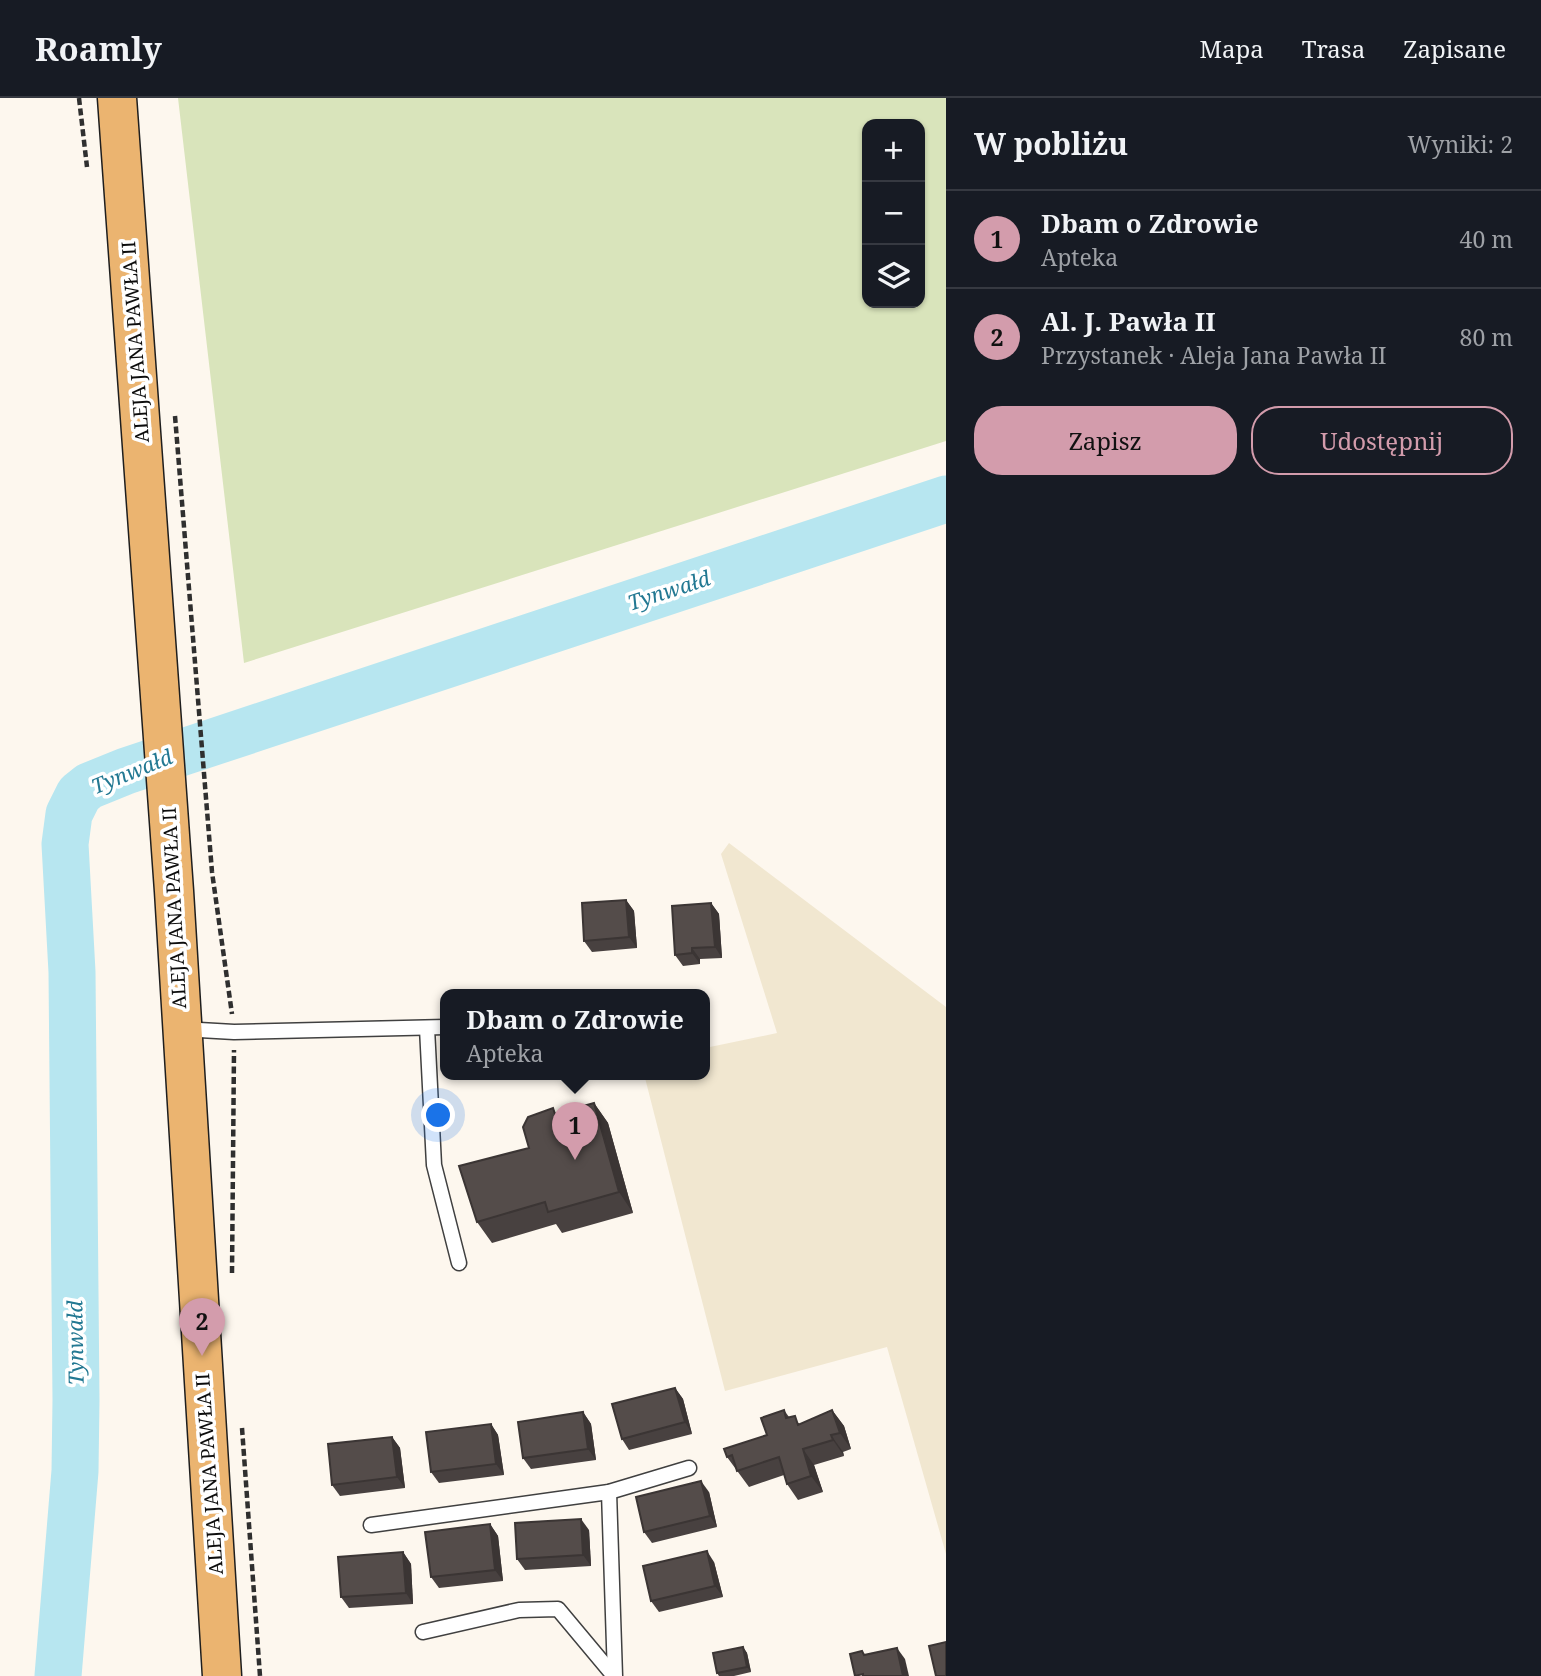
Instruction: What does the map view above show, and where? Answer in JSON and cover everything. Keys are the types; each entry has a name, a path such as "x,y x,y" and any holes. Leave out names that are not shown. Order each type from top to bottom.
{"main road":[{"name":"ALEJA JANA PAWŁA II","path":"117,98 174,891 222,1676"}],"lane":[{"path":"181,1028 234,1032 440,1027"},
{"path":"426,1028 434,1165 459,1263"},
{"path":"371,1525 609,1492 689,1468"},
{"path":"609,1492 615,1676"},
{"path":"423,1632 519,1610 558,1609 615,1676"}],"path":[{"path":"193,633 212,872 234,1032 232,1278"},
{"path":"242,1423 260,1676"}],"shaded area":[{"path":"729,843 946,1007 946,1554 887,1347 725,1391 646,1080 710,1080 710,1047 777,1033 721,854"}],"green space":[{"path":"178,98 946,98 946,441 244,663"}],"building":[{"path":"626,900 629,937 584,941 582,903"},
{"path":"711,903 715,947 692,948 692,953 675,955 672,906"},
{"path":"594,1103 619,1192 548,1212 545,1202 477,1222 459,1166 529,1148 523,1127 528,1117 553,1108 555,1114"},
{"path":"675,1388 685,1422 622,1439 612,1404"},
{"path":"784,1410 786,1418 795,1416 798,1425 832,1410 840,1433 831,1435 833,1440 803,1449 811,1476 787,1484 779,1457 737,1471 732,1455 727,1457 724,1449 767,1435 761,1418"},
{"path":"583,1412 588,1449 523,1458 518,1422"},
{"path":"491,1424 496,1464 431,1472 426,1432"},
{"path":"392,1437 397,1477 332,1485 328,1444"},
{"path":"701,1481 710,1516 644,1532 636,1497"},
{"path":"581,1519 583,1555 517,1559 515,1523"},
{"path":"490,1524 495,1570 431,1577 425,1532"},
{"path":"707,1551 715,1586 651,1601 643,1566"},
{"path":"403,1552 406,1593 341,1597 338,1557"},
{"path":"946,1642 946,1676 936,1676 929,1646"},
{"path":"743,1647 747,1667 717,1673 713,1653"},
{"path":"897,1648 903,1676 855,1676 850,1654 862,1651 864,1655"}],"waterway":[{"name":"Tynwałd","path":"58,1676 75,1471 76,1400 72,972 65,844 69,814 79,794 89,786 126,771 946,499"}],"place":[{"name":"Dbam o Zdrowie","path":"575,1160"},
{"name":"Al. J. Pawła II","path":"202,1356"}]}
